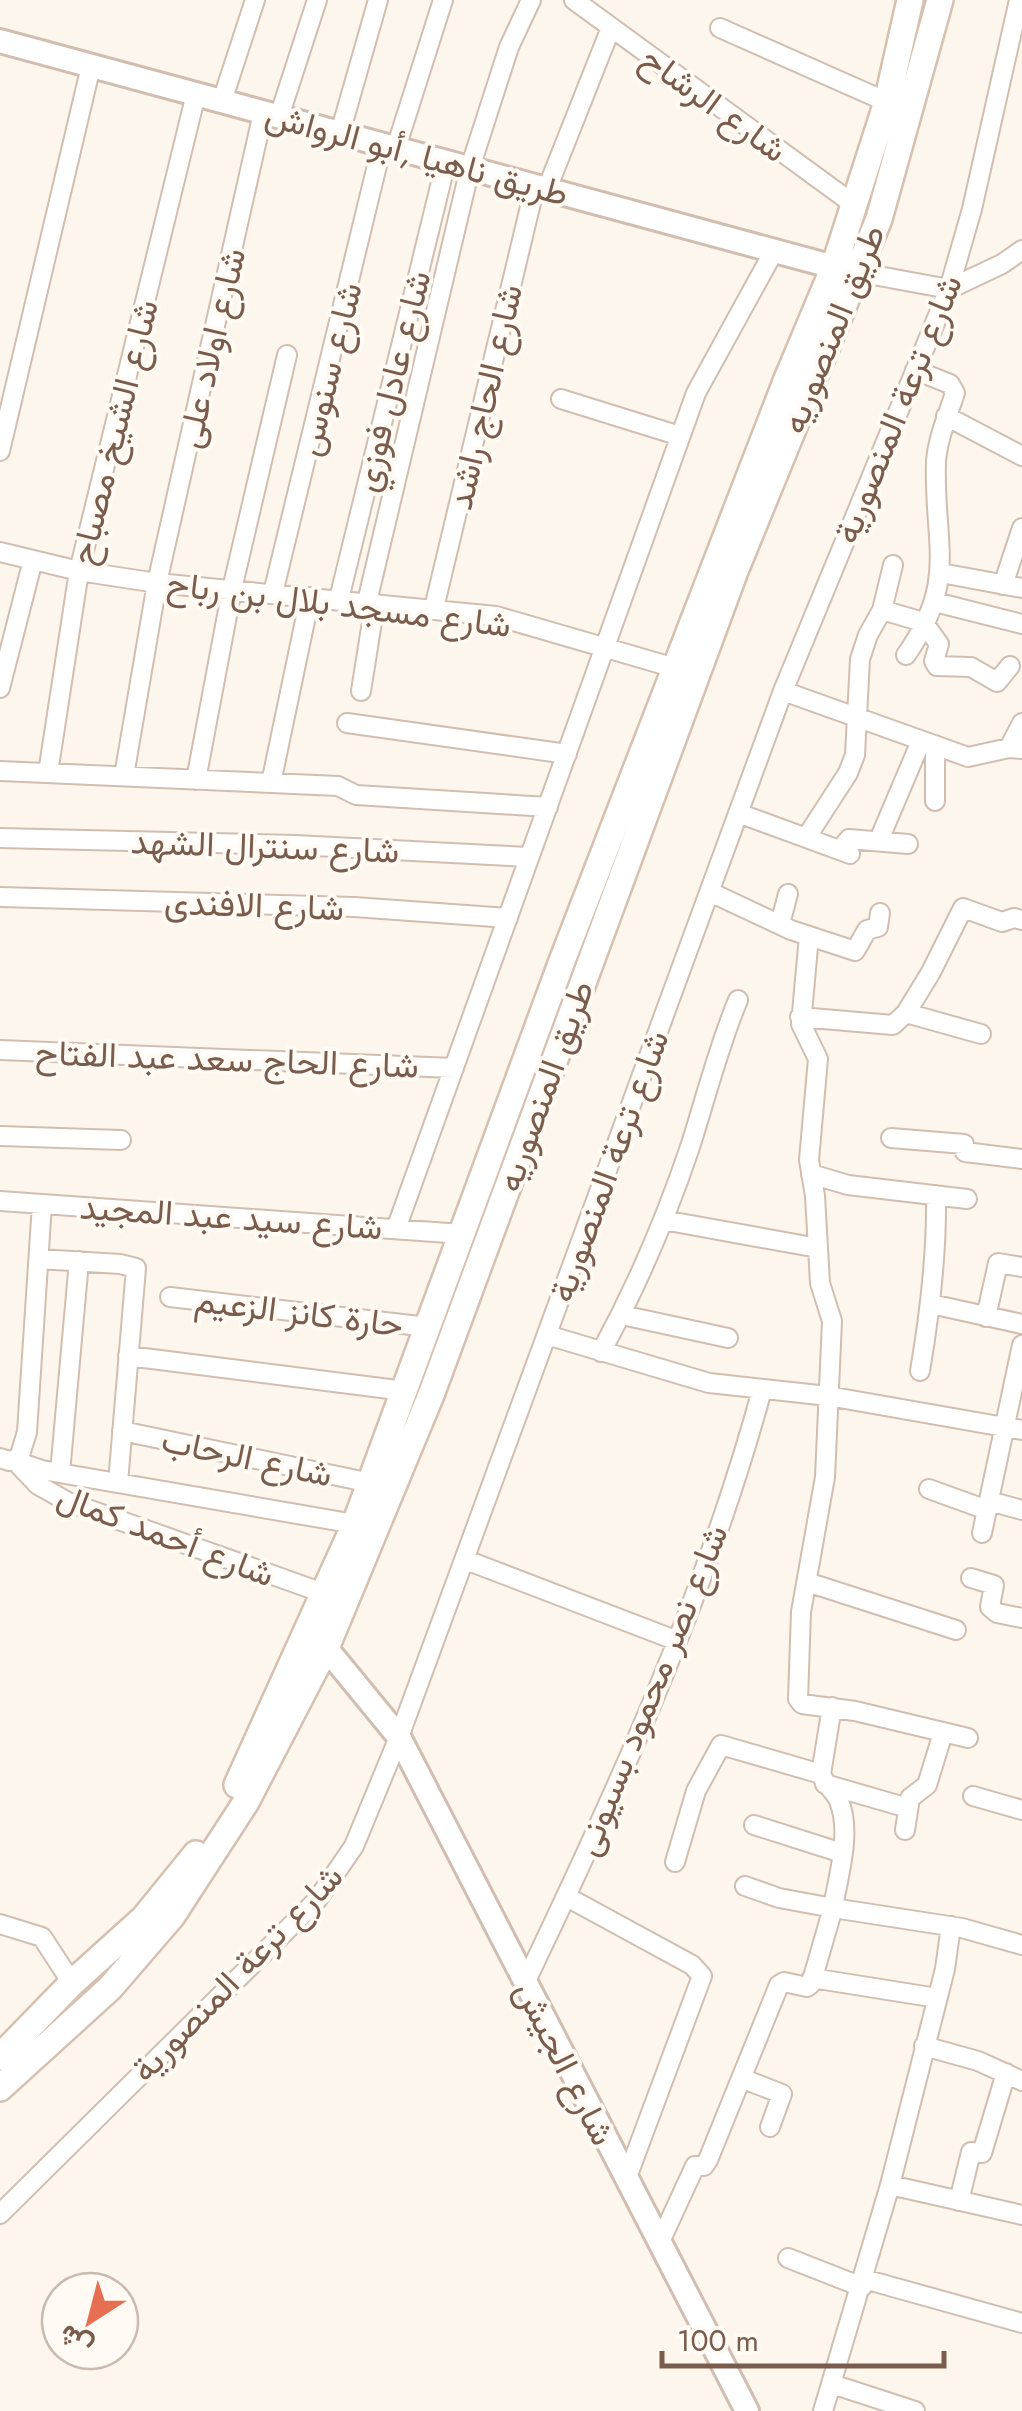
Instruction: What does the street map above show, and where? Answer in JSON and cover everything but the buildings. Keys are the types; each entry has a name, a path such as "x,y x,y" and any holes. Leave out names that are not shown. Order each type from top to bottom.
{"main road":[{"name":"طريق المنصوريه","path":"13,2056 110,1988 190,1892 334,1658 846,270 856,206 887,102 910,0"},
{"name":"طريق المنصوريه","path":"0,2088 13,2056 72,1983 144,1918 202,1846 243,1774 326,1594 371,1483 562,961 787,379 846,270 879,220 940,0"},
{"path":"562,961 587,971"}],"street":[{"path":"222,101 255,0"},
{"name":"شارع اولاد على","path":"124,776 157,583 271,115 317,0"},
{"path":"340,133 378,0"},
{"name":"شارع سنوس","path":"273,593 389,146 443,0"},
{"path":"361,691 371,603 470,168 509,47 530,0"},
{"name":"شارع الرشاح","path":"574,0 856,206"},
{"name":"شارع ترعة المنصورية","path":"0,2214 317,1900 354,1846 466,1560 783,692 949,289 1016,40 1019,0"},
{"path":"720,28 887,102"},
{"name":"شارع الحاج راشد","path":"434,608 541,188 610,30"},
{"name":"طريق ناهيا ,أبو الرواش","path":"0,41 846,270"},
{"path":"0,451 91,66"},
{"name":"شارع الشيخ مصباح","path":"48,773 79,571 196,94"},
{"name":"شارع عادل فوزي","path":"339,599 446,162"},
{"path":"846,270 949,289 1022,250"},
{"path":"396,1229 680,436 705,372 774,251"},
{"path":"196,780 232,589 287,355"},
{"path":"906,654 926,624 941,573 936,456 954,396 954,388 916,370"},
{"path":"561,400 680,436"},
{"path":"946,416 1022,456"},
{"path":"941,573 1013,586 1022,528"},
{"name":"شارع مسجد بلال بن رباح","path":"0,552 79,571 157,583 496,616 675,668"},
{"path":"0,688 8,624 33,560"},
{"path":"806,838 848,773 855,755 860,659 882,610 894,565"},
{"path":"271,783 310,597"},
{"path":"935,602 1022,624"},
{"path":"882,610 926,624 939,644 936,664 966,666 996,682 1010,666"},
{"path":"962,686 966,666"},
{"path":"783,692 968,757 1016,749 1022,723"},
{"path":"348,723 567,754"},
{"path":"928,743 935,801"},
{"path":"880,840 928,743"},
{"path":"0,771 338,786 356,795 548,807"},
{"path":"738,813 845,852 847,840 908,844"},
{"name":"شارع سنترال الشهد","path":"0,838 310,846 529,857"},
{"path":"710,892 808,936 857,950 868,930 878,926 880,913"},
{"path":"780,924 788,894"},
{"name":"شارع الافندى","path":"0,898 354,907 508,918"},
{"path":"800,1017 893,1025 931,972 963,908 1002,922 1022,920"},
{"path":"808,936 800,1017 803,1033 818,1059 808,1160 820,1283 832,1321 825,1477 801,1612 798,1695 802,1704 968,1738"},
{"path":"601,1352 663,1220 691,1144 716,1055 738,1000"},
{"path":"906,1012 981,1034"},
{"name":"شارع الحاج سعد عبد الفتاح","path":"0,1050 454,1068"},
{"path":"0,1136 121,1140"},
{"path":"891,1138 964,1144 966,1152 1022,1159"},
{"path":"810,1174 848,1185 967,1199"},
{"path":"920,1371 937,1238 936,1195"},
{"name":"شارع سيد عبد المجيد","path":"0,1201 462,1234"},
{"path":"8,1460 22,1452 27,1432 42,1204"},
{"path":"663,1220 818,1248"},
{"path":"39,1259 136,1268 118,1482"},
{"path":"60,1473 78,1261"},
{"path":"986,1316 998,1263 1022,1267"},
{"name":"حارة كانز الزعيم","path":"170,1297 428,1327"},
{"path":"931,1304 1022,1324"},
{"path":"622,1314 728,1338"},
{"path":"547,1335 685,1378 828,1396 1014,1428"},
{"path":"982,1533 1014,1428 1022,1345"},
{"path":"128,1356 404,1391"},
{"name":"شارع نصر محمود بسيونى","path":"524,1985 594,1840 675,1640 747,1445 762,1390"},
{"name":"شارع الرحاب","path":"122,1432 371,1483"},
{"path":"8,1460 60,1473 355,1524"},
{"name":"شارع أحمد كمال","path":"8,1460 68,1502 326,1594"},
{"path":"929,1489 988,1506 1022,1510"},
{"path":"466,1560 675,1640"},
{"path":"971,1578 994,1585 990,1607 994,1612 1022,1618"},
{"path":"807,1582 956,1630"},
{"name":"شارع الجيش","path":"334,1658 399,1737 747,2411"},
{"path":"659,2244 695,2166 704,2166 708,2160 779,1985 784,1982 809,1987 812,1978 833,1908 842,1854 839,1799 823,1779 832,1708"},
{"path":"905,1830 912,1794 927,1784 943,1732"},
{"path":"675,1862 696,1790 721,1745 908,1808"},
{"path":"973,1796 1022,1810"},
{"path":"754,1825 842,1854"},
{"path":"745,1886 779,1898 951,1926 1022,1945"},
{"path":"567,1896 692,1965 702,1976 626,2180"},
{"path":"0,1924 42,1937 72,1983"},
{"path":"823,2411 890,2185 951,1926"},
{"path":"812,1978 937,1998"},
{"path":"924,2046 1014,2077 982,2153 972,2152 959,2201"},
{"path":"741,2078 783,2095 770,2126"},
{"path":"890,2185 1022,2215"},
{"path":"788,2258 863,2283 1022,2323"},
{"path":"832,2384 914,2411"}]}
